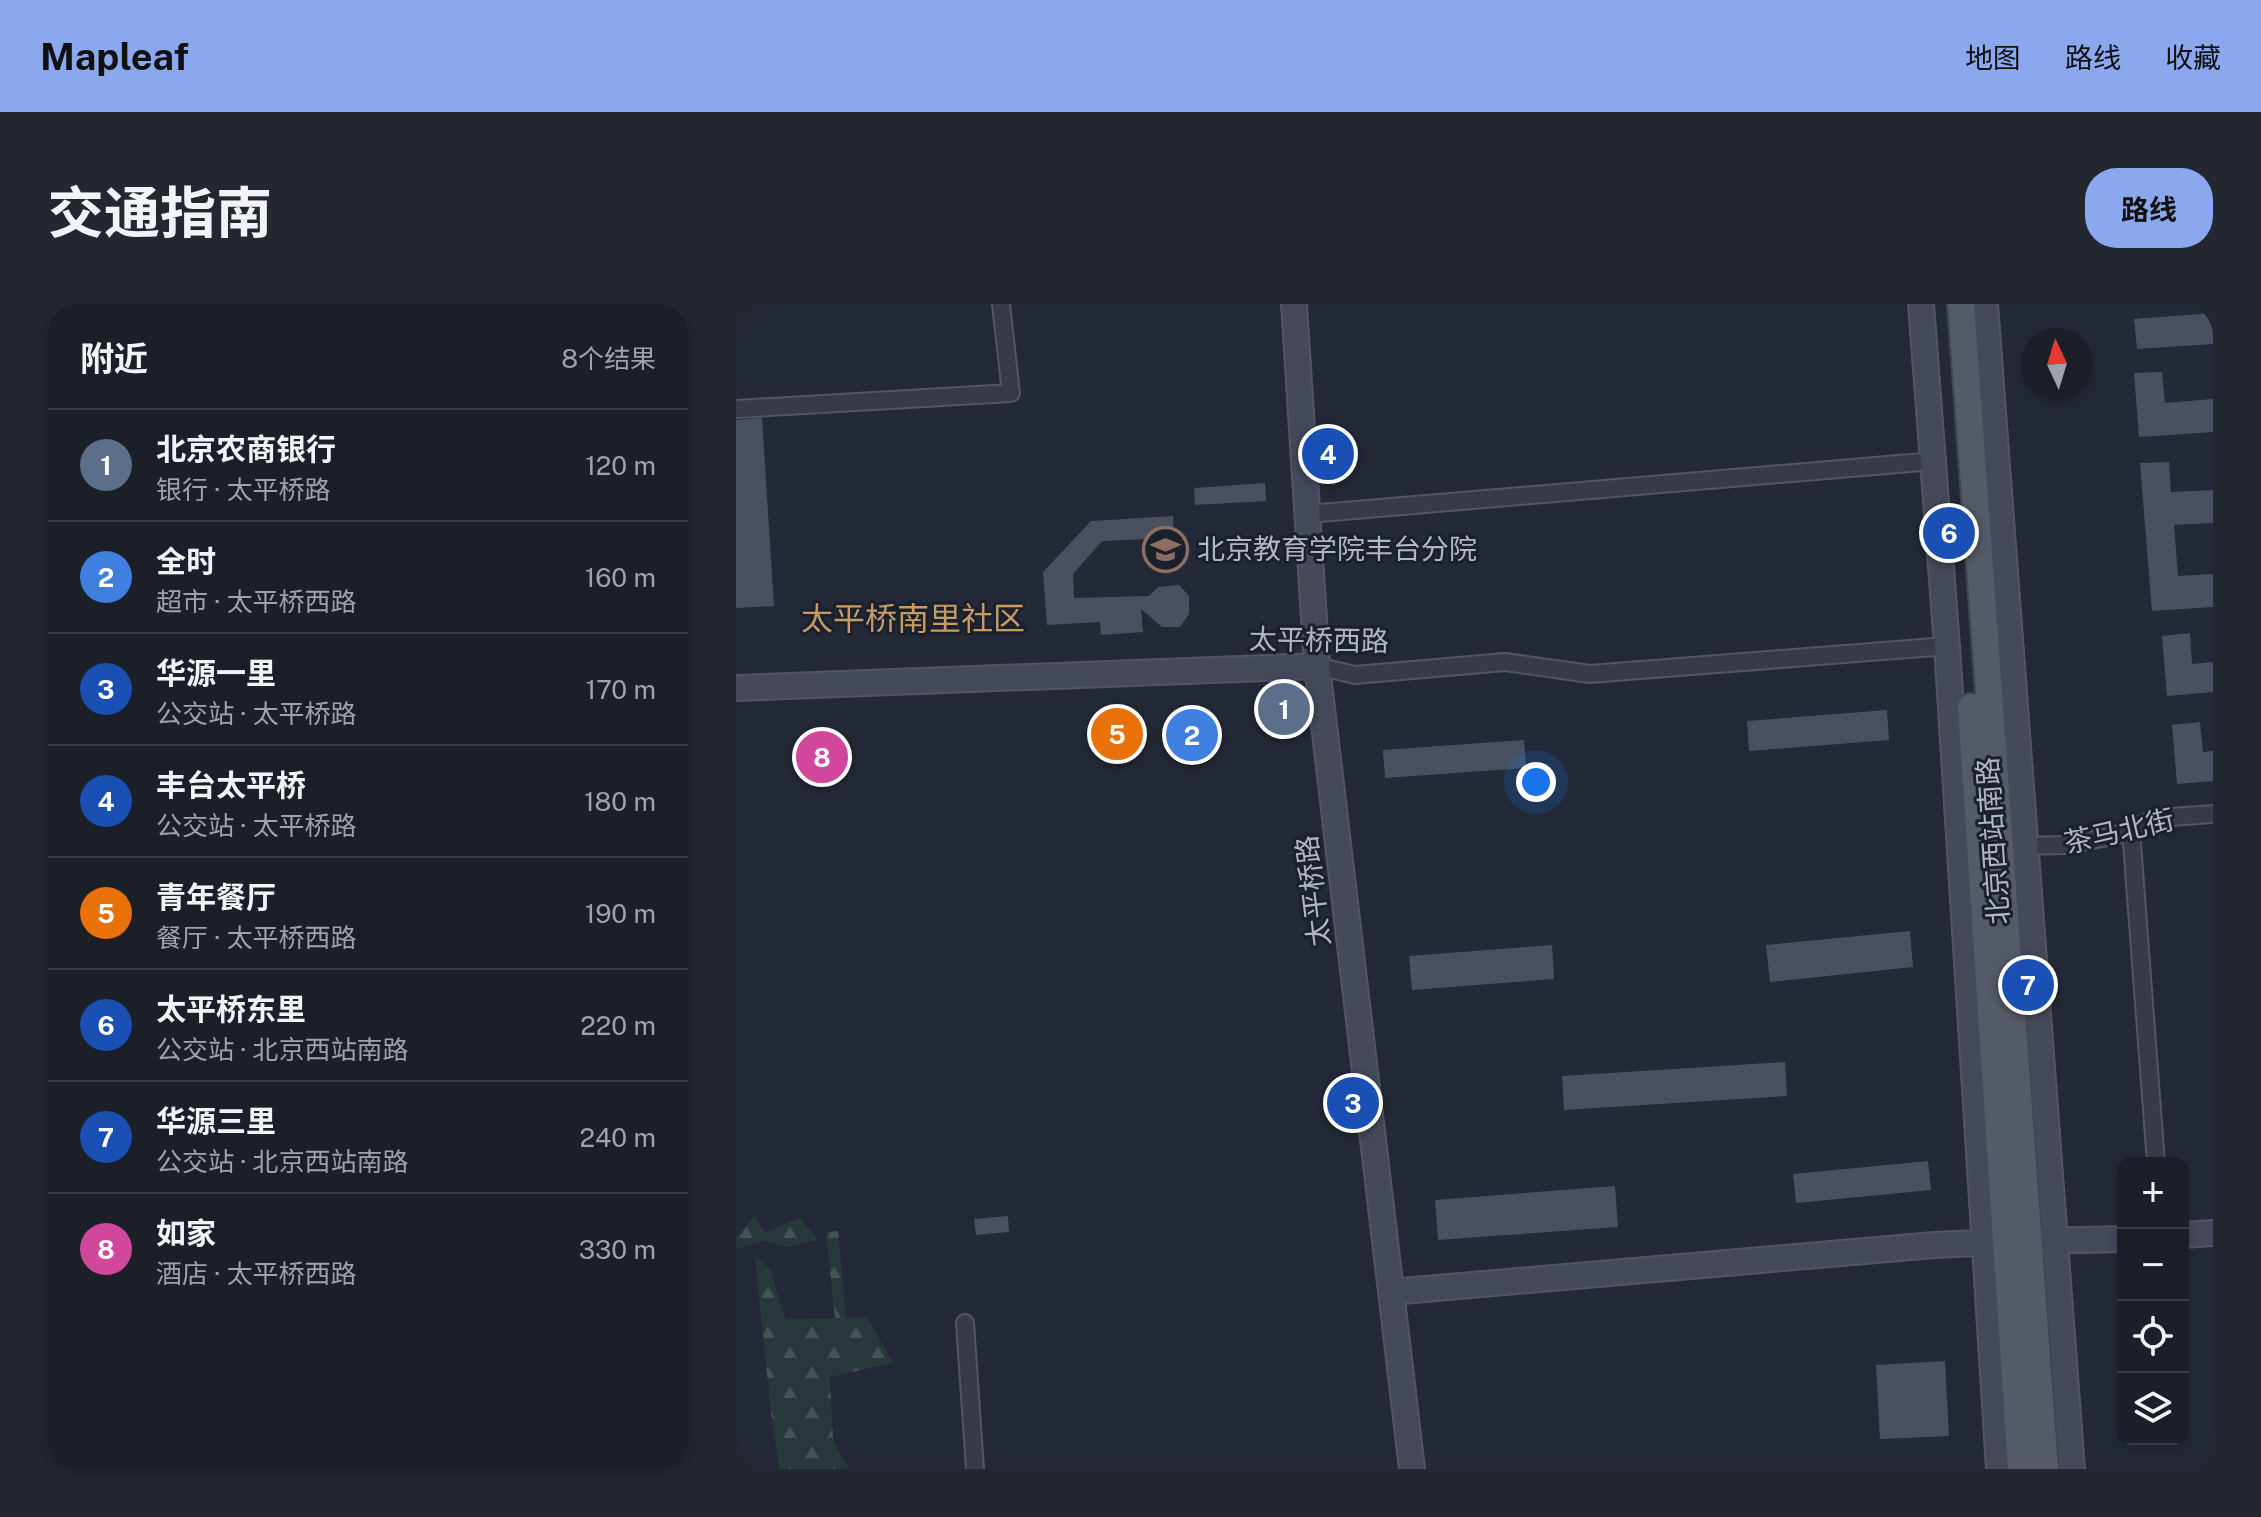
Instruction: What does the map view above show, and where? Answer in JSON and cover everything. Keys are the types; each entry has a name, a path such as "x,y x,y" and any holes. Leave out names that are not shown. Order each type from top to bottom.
{"main road":[{"name":"北京西站南路","path":"1943,304 2018,1242 2045,1469"},
{"name":"北京西站南路","path":"1961,304 2018,1242 2021,1469"}],"street":[{"path":"736,409 1011,393 1001,304"},
{"name":"太平桥路","path":"1294,304 1317,666 1412,1469"},
{"name":"北京西站南路","path":"1921,304 1947,646 2018,1242 2072,1469"},
{"name":"北京西站南路","path":"1985,304 2026,846 2018,1242 1999,1469"},
{"path":"1308,514 1934,461"},
{"name":"太平桥西路","path":"736,688 1317,666 1355,675 1505,662 1590,674 1947,646"},
{"name":"茶马北街","path":"2026,846 2066,845 2114,836 2157,818 2213,814"},
{"path":"2131,830 2156,1157"},
{"path":"2189,1235 2213,1233"},
{"path":"1391,1292 1934,1245 2117,1239"},
{"path":"965,1323 975,1469"}],"green space":[{"path":"754,1216 765,1232 800,1218 818,1240 787,1247 764,1241 736,1249 736,1235 741,1234"},
{"path":"838,1231 846,1318 867,1317 893,1363 830,1377 833,1440 849,1469 779,1469 755,1257 770,1268 785,1319 835,1318 826,1232"}],"building":[{"path":"2213,313 2213,344 2137,349 2134,319"},
{"path":"2162,372 2165,403 2213,399 2213,432 2139,437 2134,373"},
{"path":"762,418 774,606 736,608 736,420"},
{"path":"2169,462 2171,492 2213,490 2213,523 2174,525 2178,576 2213,574 2213,607 2152,611 2140,463"},
{"path":"1265,483 1266,501 1195,505 1194,488"},
{"path":"1173,516 1175,560 1148,562 1147,539 1102,541 1073,574 1074,598 1149,596 1158,587 1179,585 1189,596 1189,614 1180,627 1162,627 1141,609 1143,632 1101,635 1100,622 1047,625 1043,572 1091,521"},
{"path":"2190,633 2192,664 2213,662 2213,692 2167,696 2162,636"},
{"path":"1887,710 1889,740 1749,751 1747,721"},
{"path":"2200,722 2203,752 2213,751 2213,781 2177,784 2172,725"},
{"path":"1524,740 1526,768 1385,778 1383,750"},
{"path":"1910,931 1913,967 1770,982 1766,945"},
{"path":"1552,945 1554,979 1412,990 1409,956"},
{"path":"1785,1062 1787,1096 1564,1110 1562,1076"},
{"path":"1928,1161 1931,1190 1796,1203 1793,1174"},
{"path":"1615,1186 1618,1227 1438,1240 1435,1200"},
{"path":"1008,1216 1009,1232 976,1235 974,1219"},
{"path":"1945,1361 1949,1436 1880,1439 1876,1365"}],"place":[{"name":"丰台太平桥","path":"1328,454"},
{"name":"太平桥东里","path":"1949,533"},
{"name":"北京教育学院丰台分院","path":"1166,549"},
{"name":"北京农商银行","path":"1284,709"},
{"name":"青年餐厅","path":"1117,734"},
{"name":"全时","path":"1192,735"},
{"name":"如家","path":"822,757"},
{"name":"华源三里","path":"2028,985"},
{"name":"华源一里","path":"1353,1103"}],"district":[{"name":"太平桥南里社区","path":"913,619"}]}
